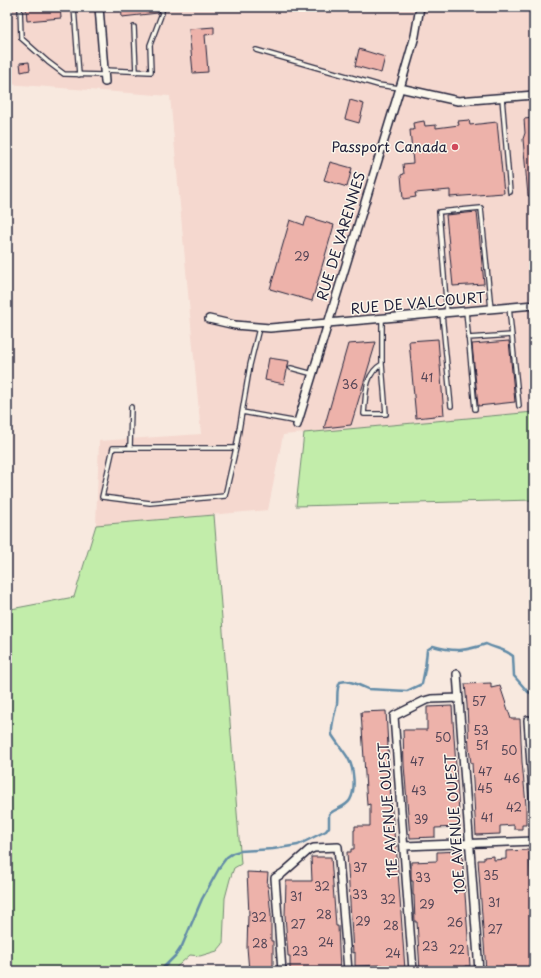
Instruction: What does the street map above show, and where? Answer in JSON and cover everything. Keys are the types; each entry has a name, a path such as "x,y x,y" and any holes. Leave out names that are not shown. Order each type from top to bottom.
{"street":[{"path":"99,7 104,76"},
{"name":"RUE DE VARENNES","path":"298,424 400,88 415,36 420,7"},
{"path":"400,88 458,101 534,95"},
{"name":"RUE DE VALCOURT","path":"209,319 222,323 259,328 328,324 509,307 534,308"},
{"name":"10E AVENUE OUEST","path":"457,674 478,971"},
{"name":"11E AVENUE OUEST","path":"413,971 394,716 424,701 437,698 459,698"},
{"path":"528,720 532,751 534,808"},
{"path":"404,846 534,842"},
{"path":"282,971 275,878 283,873 309,850 314,848 338,847 348,971"}],"lane":[{"path":"20,7 21,38 48,62 64,74 104,76 136,72 151,72 150,45 162,13 162,7"},
{"path":"74,7 79,75"},
{"path":"134,27 136,72"},
{"path":"256,50 375,84 400,88"},
{"path":"502,98 510,192"},
{"path":"452,406 445,313 440,212 481,208 491,309"},
{"path":"509,307 519,406"},
{"path":"466,311 475,409"},
{"path":"382,319 382,364 386,414 364,414 368,378 376,367 382,364"},
{"path":"236,448 113,448 102,497 150,504 225,496 236,448 250,365 259,328"},
{"path":"468,338 512,335"},
{"path":"291,368 313,374"},
{"path":"130,448 131,407"},
{"path":"242,412 298,424"}],"shaded area":[{"path":"7,7 534,7 534,412 283,435 268,510 96,525 99,441 201,434 170,96 7,84"}],"green space":[{"path":"534,412 534,500 296,506 304,433"},
{"path":"214,515 241,864 234,868 225,898 223,944 217,951 200,956 190,955 172,971 7,971 7,612 11,609 74,597 96,525"}],"building":[{"path":"26,7 60,7 61,18 27,21"},
{"path":"121,7 157,7 158,13 122,17"},
{"path":"214,27 214,34 205,35 208,72 193,73 189,29"},
{"path":"359,49 385,57 381,73 355,66"},
{"path":"29,62 30,70 21,72 20,63"},
{"path":"350,100 364,104 359,123 345,119"},
{"path":"534,118 534,196 528,196 523,139 525,133 524,119"},
{"name":"Passport Canada","path":"469,120 470,125 497,122 504,193 450,197 450,190 415,193 416,197 403,199 401,175 404,174 403,164 413,163 410,130 414,130 413,123 424,121 425,126 436,125 436,128 459,125 458,121"},
{"path":"330,162 352,168 347,187 324,180"},
{"path":"477,212 484,284 453,286 446,215"},
{"path":"307,217 334,225 312,301 270,289 290,220 304,225"},
{"path":"438,339 444,415 416,418 409,341"},
{"path":"509,341 515,402 478,406 472,344"},
{"path":"376,342 351,425 324,428 348,344"},
{"path":"269,358 289,361 284,384 265,380"},
{"path":"491,683 491,688 500,686 511,719 520,719 526,825 522,825 522,829 514,829 514,825 500,826 500,834 476,835 472,763 469,749 465,684"},
{"path":"452,706 460,827 435,828 435,837 410,838 404,765 403,730 427,730 427,707"},
{"path":"386,711 391,799 396,843 405,970 382,970 382,965 355,966 355,952 353,953 347,852 351,852 351,849 354,849 355,826 370,826 370,804 367,805 361,712"},
{"path":"529,850 534,924 534,964 529,964 529,968 508,969 508,971 486,971 478,860 484,860 484,857 494,856 494,860 506,859 506,851"},
{"path":"462,851 470,966 465,966 465,970 420,971 413,881 411,881 411,862 437,861 437,852"},
{"path":"311,857 331,857 336,926 338,926 340,971 318,971 318,969 290,970 290,956 288,956 285,915 286,881 312,881"},
{"path":"247,872 268,873 267,886 271,915 271,941 273,941 273,971 249,971 247,947 249,915"}],"waterway":[{"path":"160,971 176,955 182,946 202,899 227,857 240,851 273,849 298,845 326,831 329,827 329,814 346,805 350,800 354,785 352,767 348,758 332,735 340,682 346,681 368,689 407,691 422,684 427,650 433,646 460,650 486,644 507,652 513,656 514,676 528,692 534,694"}],"place":[{"name":"Passport Canada","path":"455,147"}]}
